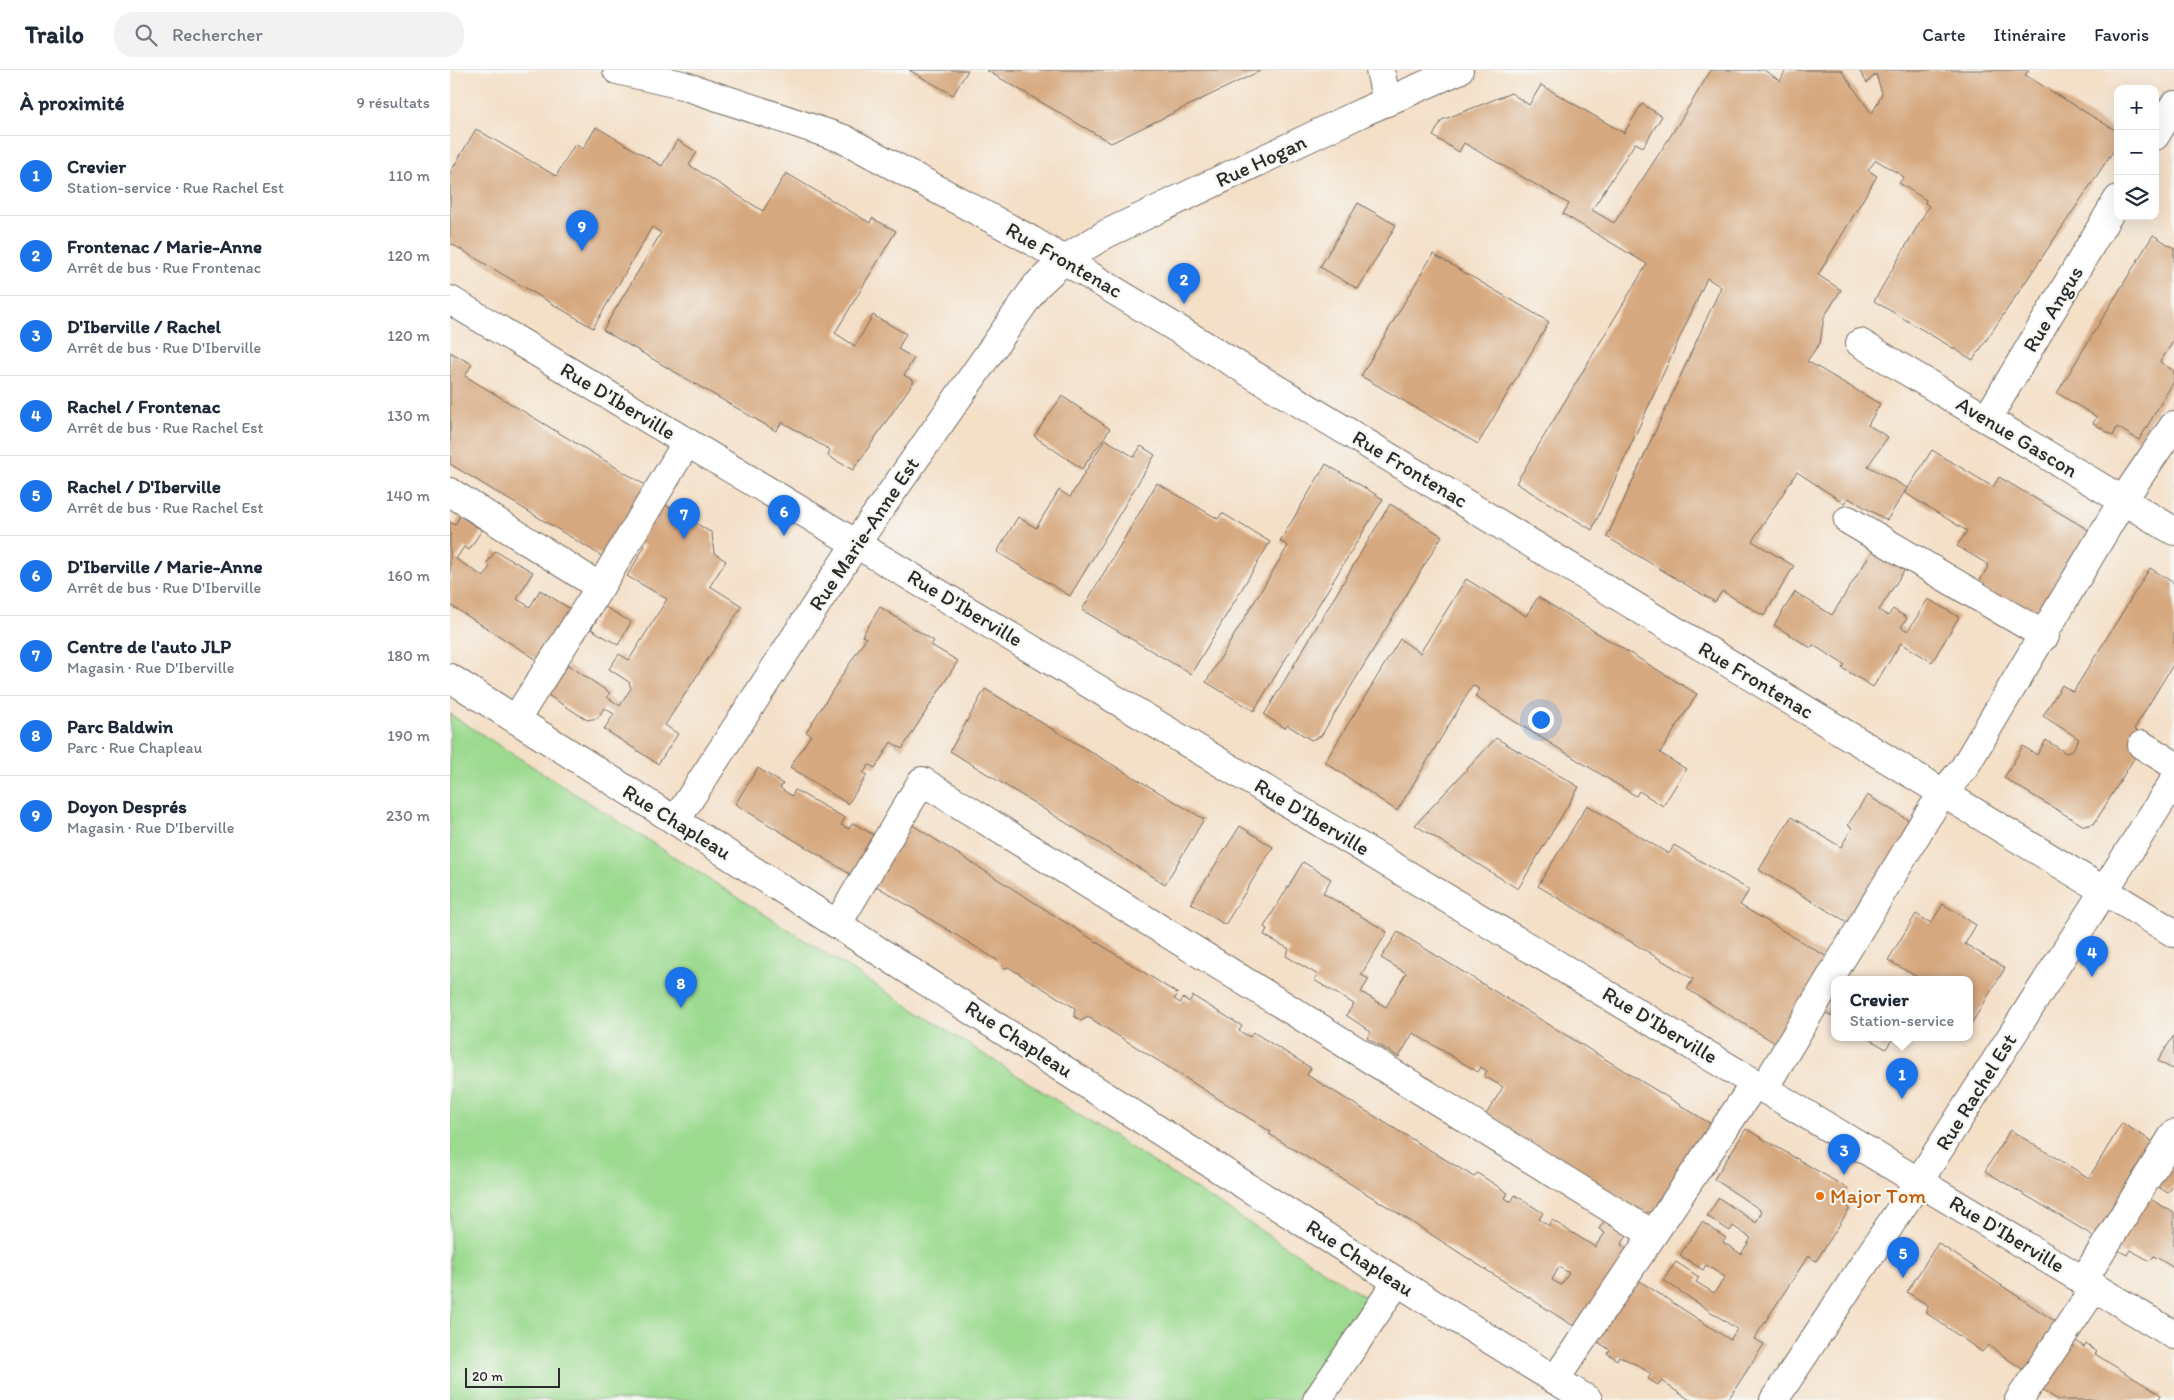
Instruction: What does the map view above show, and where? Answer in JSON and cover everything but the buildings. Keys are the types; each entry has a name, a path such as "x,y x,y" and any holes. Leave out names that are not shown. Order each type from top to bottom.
{"main road":[{"name":"Rue Frontenac","path":"617,70 654,74 844,139 1065,259 2174,933"},
{"path":"1380,70 1387,102"},
{"name":"Rue Hogan","path":"1065,259 1106,234 1459,70"},
{"path":"2159,130 2174,105"},
{"name":"Rue Angus","path":"1987,419 2114,207"},
{"name":"Rue Marie-Anne Est","path":"676,820 857,542 1026,298 1065,259"},
{"name":"Rue D'Iberville","path":"450,300 857,542 2174,1335"},
{"name":"Avenue Gascon","path":"1860,343 2174,531"},
{"path":"1555,1380 1652,1234 1760,1085 1943,793 1964,768 2123,500 2174,425"},
{"path":"516,719 600,587 687,442"},
{"path":"450,492 600,587"},
{"path":"1848,520 2044,636"},
{"name":"Rue Chapleau","path":"450,678 838,923 1397,1282 1588,1400"},
{"path":"2142,745 2174,765"},
{"path":"838,923 922,781 1652,1234"},
{"name":"Rue Rachel Est","path":"1774,1400 1920,1181 2174,781"},
{"path":"2020,1400 2089,1284 2174,1134"},
{"path":"1318,1400 1397,1282"}],"green space":[{"path":"450,714 1373,1302 1311,1400 450,1400"}],"place":[{"name":"Doyon Després","path":"582,251"},
{"name":"Frontenac / Marie-Anne","path":"1184,304"},
{"name":"D'Iberville / Marie-Anne","path":"784,536"},
{"name":"Centre de l'auto JLP","path":"684,539"},
{"name":"Rachel / Frontenac","path":"2092,977"},
{"name":"Parc Baldwin","path":"681,1008"},
{"name":"Crevier","path":"1902,1099"},
{"name":"D'Iberville / Rachel","path":"1844,1175"},
{"name":"Major Tom","path":"1820,1196"},
{"name":"Rachel / D'Iberville","path":"1903,1278"}]}
